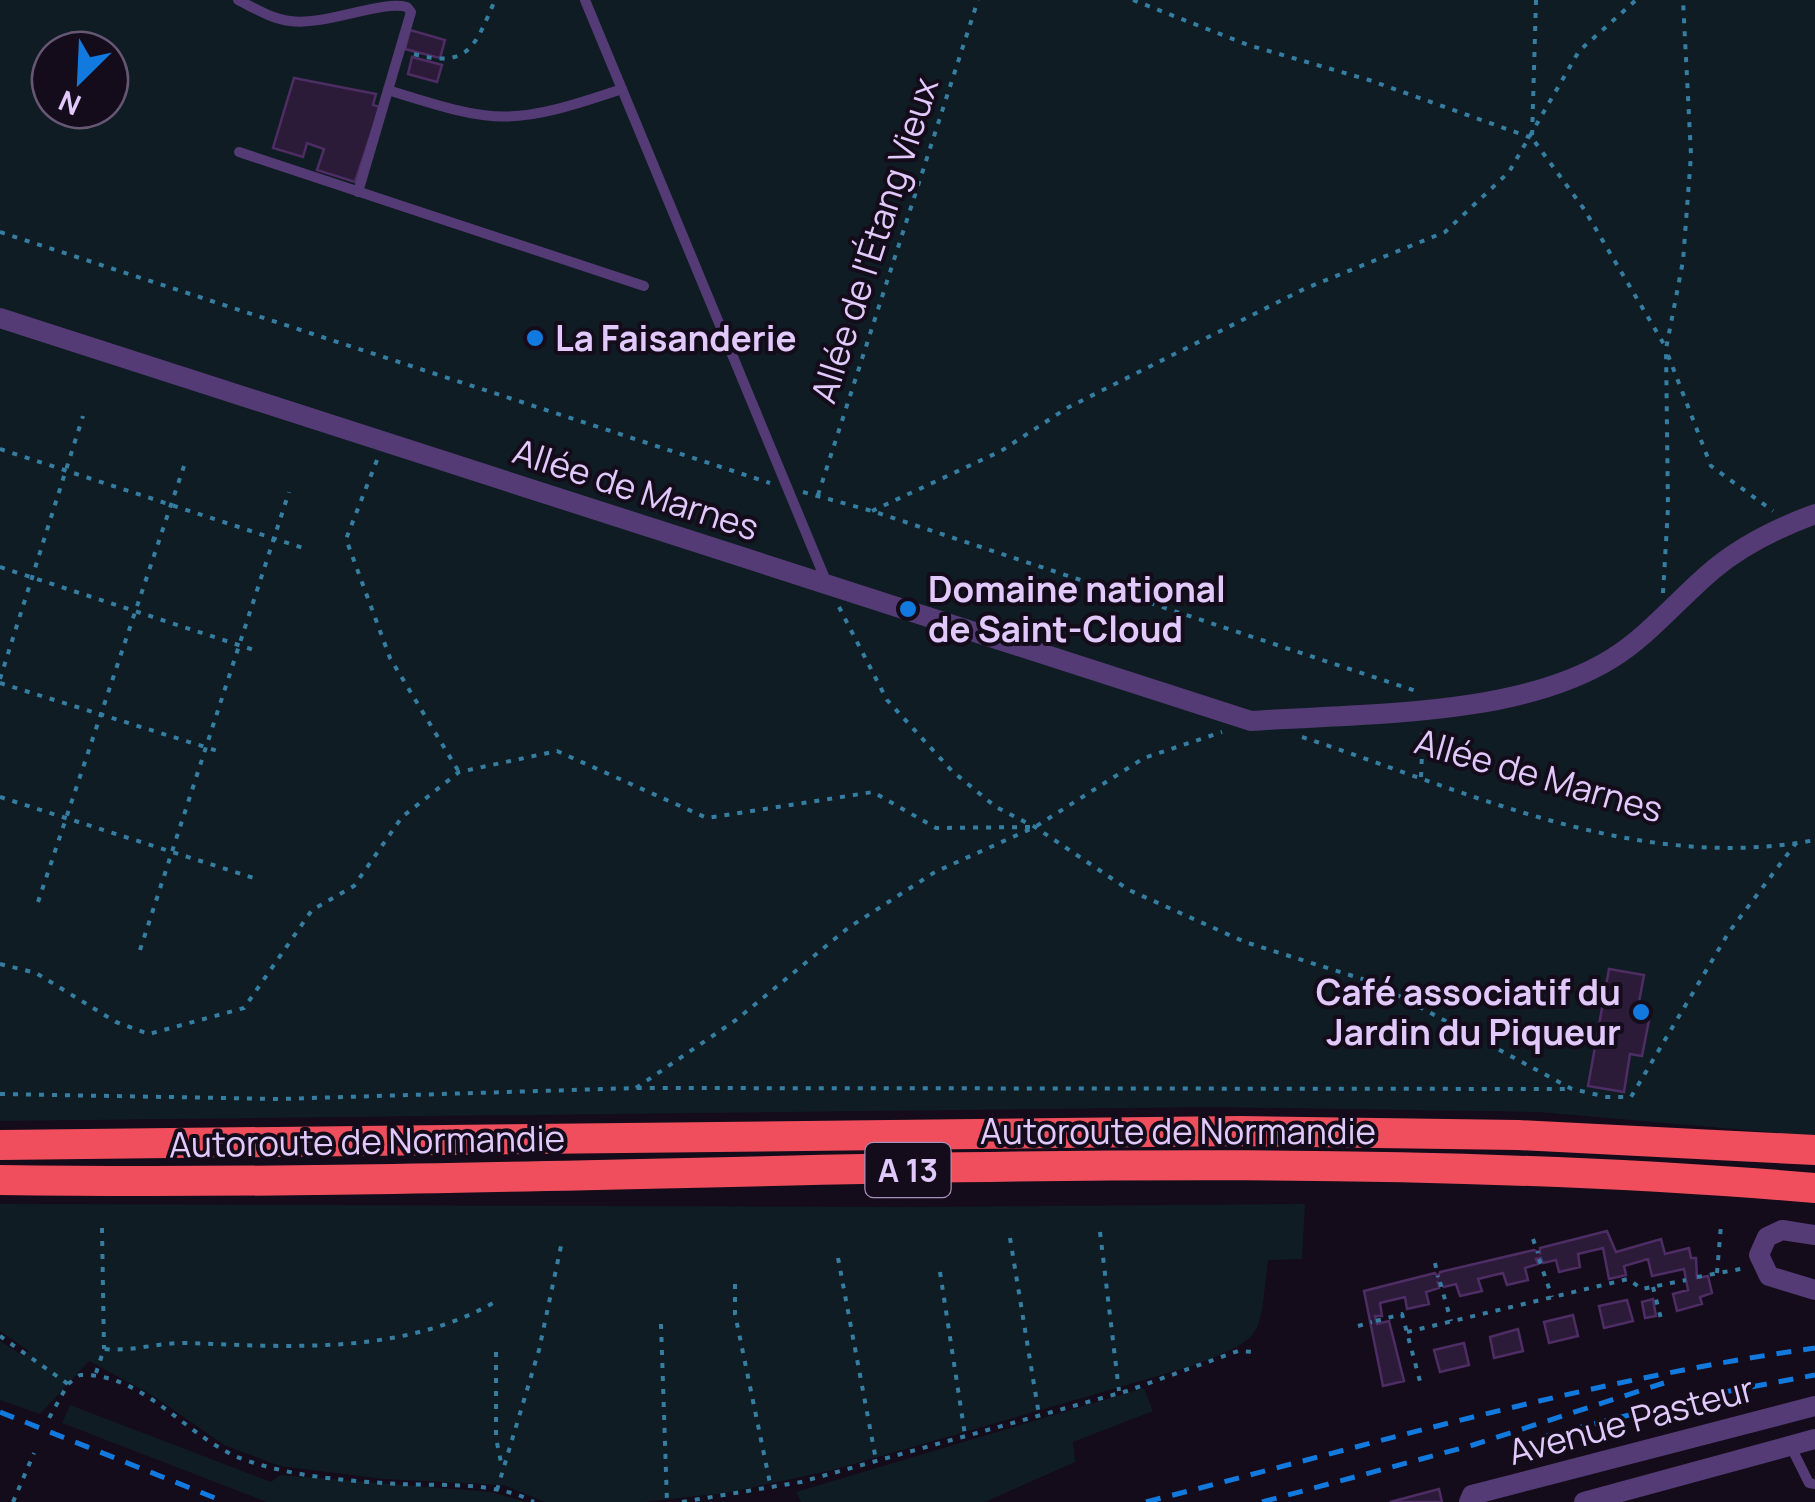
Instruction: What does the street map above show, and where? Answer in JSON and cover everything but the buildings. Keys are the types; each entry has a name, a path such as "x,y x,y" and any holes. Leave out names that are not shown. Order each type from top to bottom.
{"highway":[{"name":"Autoroute de Normandie","path":"0,1145 1241,1131 1518,1135 1815,1150"},
{"name":"Autoroute de Normandie","path":"0,1180 181,1183 1240,1164 1511,1170 1815,1188"}],"street":[{"name":"Allée de Marnes","path":"0,318 1251,721 1423,708 1505,697 1576,676 1610,660 1716,568 1815,514"},
{"path":"1815,1235 1782,1230 1760,1244 1760,1266 1769,1276 1815,1290"},
{"name":"Avenue Pasteur","path":"1469,1502 1472,1495 1815,1406"},
{"name":"Avenue Pasteur","path":"1584,1502 1815,1439"}],"lane":[{"path":"238,0 286,21 328,20 399,3 411,12 358,192"},
{"path":"585,0 828,585"},
{"path":"388,90 491,120 548,114 622,89"},
{"path":"239,152 644,286"},
{"path":"1792,1448 1809,1483 1815,1484"}],"path":[{"path":"400,50 443,62 456,59 474,43 495,0"},
{"name":"Allée de l'Étang Vieux","path":"818,495 978,0"},
{"path":"1133,0 1248,45 1441,104 1532,138 1584,209 1666,349 1710,466 1752,499 1794,523"},
{"path":"1532,138 1536,0"},
{"path":"872,510 1001,451 1067,408 1304,289 1444,232 1510,172 1579,51 1636,0"},
{"path":"1661,619 1668,508 1666,349 1683,262 1691,155 1683,0"},
{"path":"0,232 1415,687"},
{"path":"83,416 0,681 218,751"},
{"path":"384,442 346,539 390,658 459,772"},
{"path":"0,449 304,548"},
{"path":"38,902 184,466"},
{"path":"140,950 289,492"},
{"path":"0,567 257,652"},
{"path":"828,585 886,700 952,772 996,806 1035,827 1129,890 1245,942 1375,983 1572,1089"},
{"path":"1422,776 1423,708"},
{"path":"636,1088 736,1020 848,928 935,872 1035,827 1144,758 1251,721"},
{"name":"Allée de Marnes","path":"1296,736 1619,840 1679,848 1815,840"},
{"path":"0,964 36,973 116,1022 149,1034 244,1008 312,910 354,886 402,816 459,772 557,752 707,818 873,792 936,828 1035,827"},
{"path":"0,798 257,879"},
{"path":"0,1094 279,1099 636,1088 1572,1089 1607,1097 1631,1097 1729,932 1796,843"},
{"path":"1717,1272 1721,1224"},
{"path":"94,1375 104,1349 102,1228"},
{"path":"1100,1232 1120,1393"},
{"path":"1010,1238 1040,1415"},
{"path":"1533,1238 1552,1298"},
{"path":"497,1490 539,1350 561,1246"},
{"path":"838,1258 876,1460"},
{"path":"1435,1263 1452,1322"},
{"path":"1696,1276 1760,1266"},
{"path":"940,1272 965,1435"},
{"path":"1407,1332 1628,1279 1642,1290 1686,1280"},
{"path":"734,1284 735,1314 771,1488"},
{"path":"1653,1287 1662,1323"},
{"path":"104,1349 175,1343 288,1346 382,1341 443,1326 495,1302"},
{"path":"1358,1326 1402,1314 1422,1385"},
{"path":"661,1324 668,1502"},
{"path":"0,1336 68,1384"},
{"path":"682,1502 771,1488 1120,1393 1238,1351 1257,1352"},
{"path":"496,1352 496,1438 502,1472"},
{"path":"48,1420 68,1384 80,1375 94,1375 117,1381 223,1451 246,1460 309,1475 497,1490 534,1502"},
{"path":"13,1502 34,1454"}],"shaded area":[{"name":"Domaine national de Saint-Cloud","path":"0,0 1815,0 1815,1136 1539,1112 1215,1107 0,1121"},
{"path":"0,1204 1305,1204 1302,1259 1268,1260 1263,1306 1255,1331 1235,1348 1192,1366 833,1470 726,1493 642,1502 545,1502 504,1485 384,1479 280,1466 224,1445 152,1395 89,1361 40,1414 0,1400 0,1341 24,1356 29,1351 0,1331"},
{"path":"1144,1388 1153,1411 1073,1442 1075,1462 985,1502 801,1502 796,1492"},
{"path":"70,1405 271,1482 280,1475 491,1492 526,1502 267,1502 62,1423"}],"railway":[{"path":"1146,1502 1562,1396 1730,1361 1815,1348"},
{"path":"1542,1437 1708,1395 1815,1375"},
{"path":"1262,1502 1473,1445 1664,1383"},
{"path":"0,1412 225,1502"}],"place":[{"name":"La Faisanderie","path":"535,338"},
{"name":"Domaine national de Saint-Cloud","path":"908,609"},
{"name":"Café associatif du Jardin du Piqueur","path":"1641,1012"}]}
